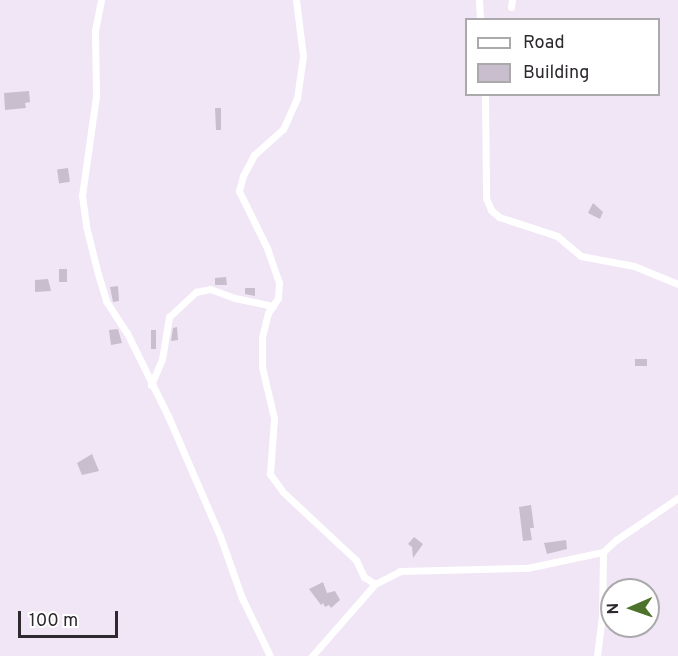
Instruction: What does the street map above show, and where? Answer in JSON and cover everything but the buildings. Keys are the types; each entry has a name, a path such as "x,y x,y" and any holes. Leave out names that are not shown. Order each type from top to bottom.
{"street":[{"path":"101,0 95,30 96,96 84,179 83,211 106,301 127,333 168,417 220,536 242,598 270,656"},
{"path":"296,0 303,56 297,98 283,129 254,155 240,185 241,196 263,240 280,291 268,313 262,338 262,367 274,418 270,474 283,492 356,560 364,577 375,584"},
{"path":"479,0 480,18"},
{"path":"485,96 486,198 492,210 499,217 557,236 581,256 634,266 678,284"},
{"path":"151,385 162,359 168,317 196,292 210,288 235,298 273,306"},
{"path":"312,656 375,584 400,571 526,568 603,552 616,540 678,498"},
{"path":"597,656 602,617 603,552"}]}
